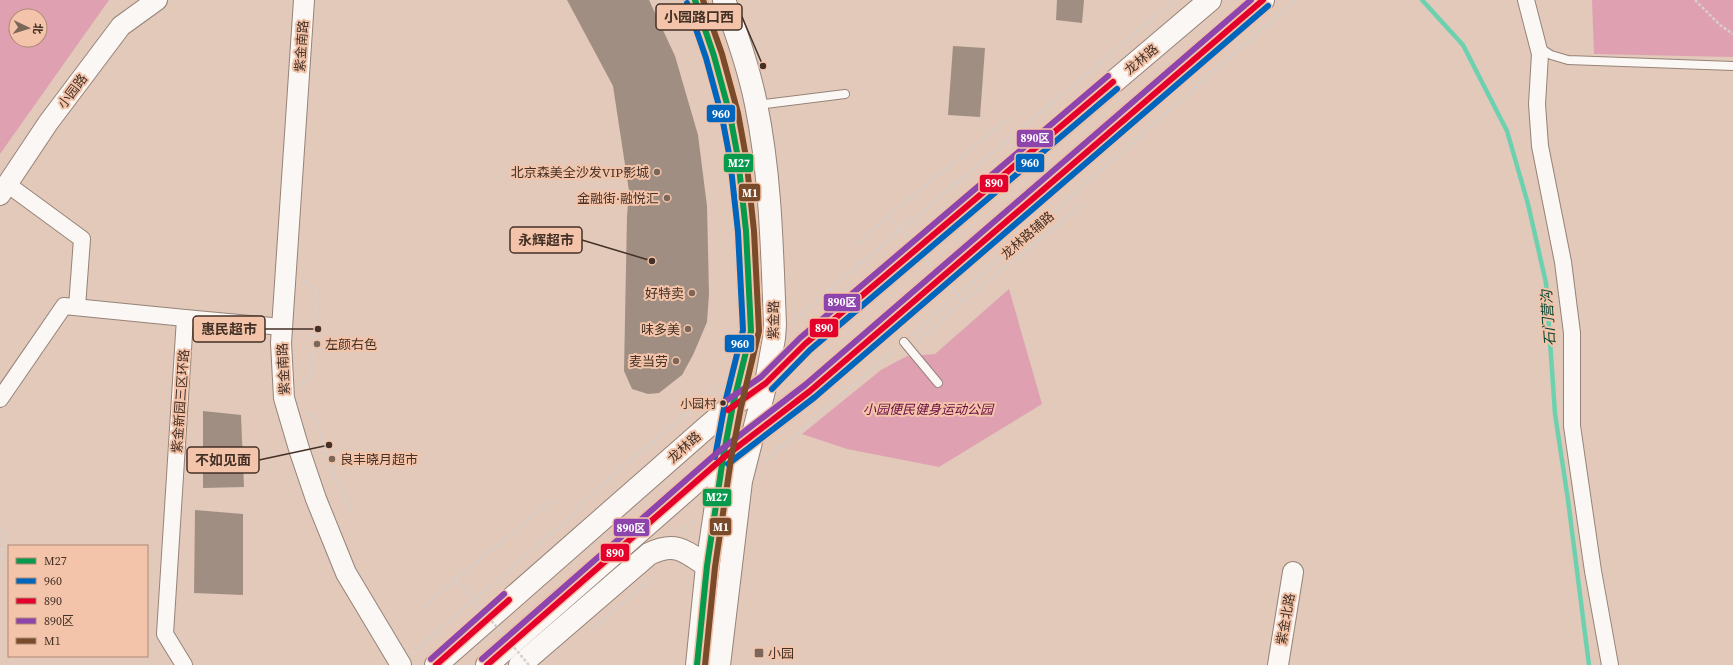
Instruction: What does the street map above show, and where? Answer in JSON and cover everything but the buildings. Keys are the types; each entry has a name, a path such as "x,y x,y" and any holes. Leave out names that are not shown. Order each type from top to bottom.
{"main road":[{"name":"紫金路","path":"695,0 714,56 730,115 738,158 746,231 751,331 733,405 723,458 707,566 697,665"},
{"name":"紫金路","path":"719,665 741,481 766,383 774,338 771,240 766,172 756,105 743,56 724,0"},
{"name":"龙林路","path":"436,665 733,405 766,383 805,344 1210,0"},
{"path":"487,665 723,458 815,386 1263,0"},
{"path":"520,665 650,554 661,548 672,547 684,551 707,566"}],"street":[{"name":"小园路","path":"4,189 48,123 121,26 157,0"},
{"name":"紫金南路","path":"304,0 281,343 284,398 311,485 346,573 404,661"},
{"path":"1526,0 1540,54 1536,104 1540,146 1563,262 1572,332 1572,426 1593,571 1610,665"},
{"path":"4,189 82,239 77,307"},
{"path":"0,399 64,306 282,326"},
{"name":"紫金新园三区环路","path":"184,665 165,634 186,318"},
{"name":"紫金北路","path":"1278,665 1293,572"}],"lane":[{"path":"1539,48 1551,56 1568,60 1733,66"},
{"path":"756,105 845,94"},
{"path":"904,342 938,383"}],"path":[{"name":"龙林路","path":"774,338 849,273 1175,0"},
{"name":"龙林路辅路","path":"761,463 904,342 1296,0"},
{"path":"1695,0 1720,26 1733,34"},
{"path":"855,245 888,216 1009,118"},
{"path":"928,332 1081,205"},
{"path":"888,216 963,302"},
{"path":"286,266 317,290 311,376 284,398 317,420 328,461 352,514"},
{"name":"龙林路","path":"404,661 568,519 588,497 722,382"},
{"path":"423,608 552,500"},
{"path":"0,529 4,532 0,572"},
{"path":"456,579 529,665"},
{"path":"590,631 648,581"}],"green space":[{"path":"0,0 109,0 0,154"},
{"path":"1592,0 1733,0 1733,57 1594,54"},
{"name":"小园便民健身运动公园","path":"1009,289 1042,404 939,467 847,449 802,434 881,370 907,356 935,354"}],"waterway":[{"name":"石门营沟","path":"1422,0 1463,45 1507,131 1528,204 1546,283 1555,414 1568,500 1589,665"}],"transit line":[{"name":"M27","path":"695,0 714,56 730,115 738,158 746,231 751,331 733,405 723,458 707,566 697,665"},
{"name":"M1","path":"703,0 722,54 738,113 746,157 754,231 759,331 741,407 731,459 715,567 705,665"},
{"name":"890区","path":"482,659 718,452 805,385 1251,0"},
{"name":"890","path":"487,665 723,458 810,391 1263,0"},
{"name":"960","path":"687,3 706,58 722,117 730,159 738,232 743,330 725,403 715,457"},
{"name":"960","path":"728,464 815,397 1268,6"},
{"name":"890区","path":"723,403 761,377 800,338 1108,76"},
{"name":"890","path":"728,410 766,383 805,344 1113,82"},
{"name":"960","path":"772,389 810,350 1117,89"},
{"name":"890区","path":"431,659 504,594"},
{"name":"890","path":"436,665 509,600"}],"place":[{"name":"小园路口西","path":"763,66"},
{"name":"北京森美全沙发VIP影城","path":"657,172"},
{"name":"金融街·融悦汇","path":"667,198"},
{"name":"永辉超市","path":"652,261"},
{"name":"好特卖","path":"692,293"},
{"name":"惠民超市","path":"318,329"},
{"name":"味多美","path":"688,329"},
{"name":"左颜右色","path":"317,344"},
{"name":"麦当劳","path":"676,361"},
{"name":"小园村","path":"723,403"},
{"name":"不如见面","path":"329,445"},
{"name":"良丰晓月超市","path":"332,459"},
{"name":"小园","path":"759,653"}]}
